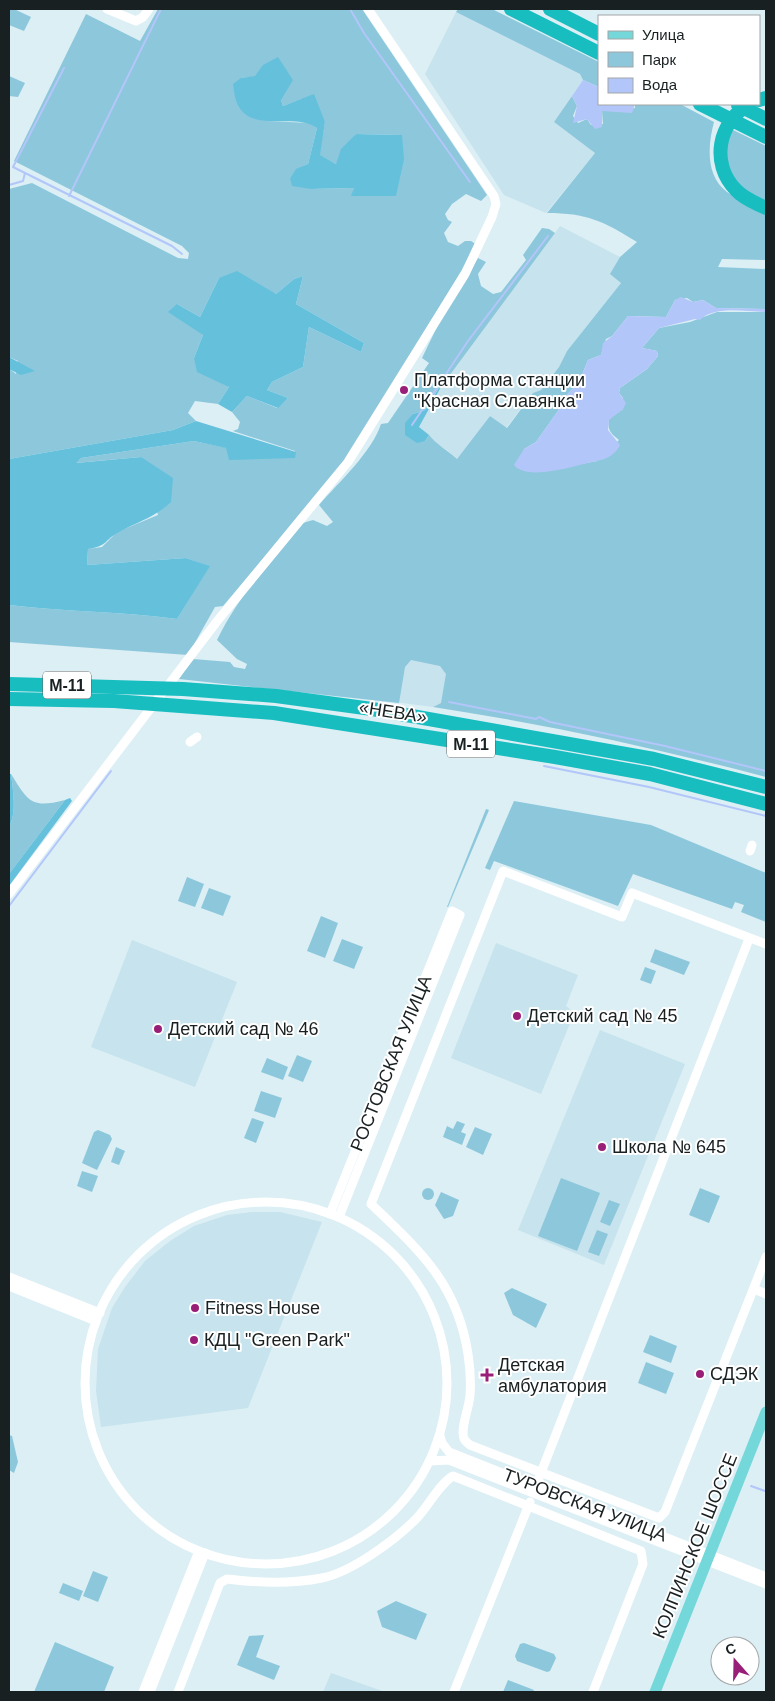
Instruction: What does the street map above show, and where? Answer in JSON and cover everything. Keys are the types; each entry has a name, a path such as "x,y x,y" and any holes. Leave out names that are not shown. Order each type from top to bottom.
{"highway":[{"path":"511,9 598,52"},
{"path":"550,9 598,33"},
{"path":"702,105 766,137"},
{"path":"738,105 766,119"},
{"path":"749,105 730,120 723,134 720,149 722,164 727,178 736,190 748,200 766,208"},
{"name":"«НЕВА»","path":"9,684 183,689 276,696 372,709 654,759 766,787"},
{"name":"«НЕВА»","path":"9,699 114,701 274,713 555,757 650,774 766,804"}],"main road":[{"name":"КОЛПИНСКОЕ ШОССЕ","path":"655,1692 766,1412"}],"street":[{"path":"106,9 136,21 144,17 149,9"},
{"path":"9,894 218,620 348,462 440,315 486,233 496,204 494,196 368,9"},
{"path":"766,944 632,893 622,917 503,871 371,1204 428,1260 443,1280 463,1327 470,1375 470,1396 463,1434 464,1440 470,1445 659,1518 665,1512 766,1257"},
{"name":"РОСТОВСКАЯ УЛИЦА","path":"334,1216 456,913"},
{"path":"537,1483 749,939"},
{"path":"259,1203 295,1205 334,1216 372,1236 387,1248 412,1276 429,1304 441,1336 447,1369 447,1396 440,1435 430,1461 413,1490 398,1508 368,1533 340,1548 296,1562 272,1564 249,1564 202,1552 178,1541 140,1513 124,1496 101,1457 88,1416 85,1384 88,1352 98,1317 114,1287 137,1257 172,1229 192,1218 228,1207 259,1203"},
{"path":"9,1277 98,1317"},
{"path":"9,1286 98,1317"},
{"path":"754,1289 766,1294"},
{"name":"ТУРОВСКАЯ УЛИЦА","path":"440,1435 442,1444 449,1452 708,1558 766,1584"},
{"name":"ТУРОВСКАЯ УЛИЦА","path":"430,1461 448,1460 708,1558 766,1577"},
{"path":"178,1692 220,1583 227,1580 284,1583 324,1578 360,1561 395,1538 432,1502 446,1480 453,1476 529,1504 640,1550 643,1564 593,1692"},
{"path":"454,1692 529,1504"},
{"path":"143,1692 202,1552"},
{"path":"150,1692 202,1552"}],"shaded area":[{"path":"456,12 580,74 583,80 554,122 595,153 546,213 504,195 425,74"},
{"path":"278,57 293,80 281,100 283,106 314,94 325,122 320,155 336,164 341,149 356,134 402,135 404,159 396,196 351,196 354,188 311,189 292,186 290,178 296,169 308,164 317,128 298,122 265,121 246,115 238,105 233,84 241,78 255,76 263,65"},
{"path":"560,226 620,257 611,274 621,283 567,351 559,367 541,390 533,393 506,428 490,416 457,459 447,450 438,446 419,427 441,387"},
{"path":"237,271 276,294 294,279 303,276 296,304 364,343 361,352 309,327 303,367 272,382 267,390 288,398 278,408 247,396 232,412 218,404 229,387 197,372 194,358 203,335 168,312 177,304 200,317 219,278"},
{"path":"9,357 35,371 21,375 11,370 9,371"},
{"path":"440,386 419,427 429,435 425,441 417,443 405,435 405,423 413,414 425,410"},
{"path":"196,421 296,452 295,458 229,460 226,448 194,441 81,458 76,463 141,457 173,478 171,502 152,516 126,528 103,544 88,549 87,565 186,558 210,566 177,619 9,605 9,459 173,430"},
{"path":"452,639 443,702 433,707 387,701 392,680 377,654"},
{"path":"9,774 11,774 14,801 13,815 9,827"},
{"path":"70,798 72,801 9,886 9,874 65,800"},
{"name":"Детский сад № 46","path":"132,940 237,982 195,1087 91,1047"},
{"name":"Детский сад № 45","path":"496,943 578,975 566,1006 570,1009 565,1018 571,1021 541,1094 451,1058"},
{"name":"Школа № 645","path":"600,1030 685,1064 604,1265 518,1230"},
{"path":"252,1212 280,1212 322,1222 248,1408 101,1427 96,1391 98,1349 112,1308 125,1287 145,1261 170,1241 194,1226 227,1215"},
{"path":"331,1673 385,1692 323,1692"}],"green space":[{"path":"9,9 14,9 31,17 24,31 9,25"},
{"path":"158,9 362,9 487,195 481,201 466,194 452,204 445,214 448,220 452,222 444,233 448,242 458,246 465,241 471,241 477,245 345,462 223,606 215,607 188,655 9,642 9,605 177,619 209,566 186,558 87,565 88,549 102,547 117,532 158,515 141,457 75,463 81,458 194,441 272,457 295,458 295,451 233,431 238,429 240,422 232,412 247,396 277,408 288,398 267,390 272,382 303,367 309,327 361,352 364,343 296,304 303,276 294,279 276,294 219,278 200,317 177,304 203,335 194,358 229,387 218,404 195,401 188,413 196,421 173,430 9,459 9,371 11,370 16,374 18,361 9,357 9,189 32,183 178,258 188,259 189,253 182,246 14,161 86,14 140,41","holes":["255,77 281,100 283,106 302,99 325,122 319,155 336,164 356,134 401,135 352,196 354,188 311,189 290,178 296,170 308,164 317,128 311,123 266,121 241,78"]},
{"path":"458,9 492,9 598,62 598,87 583,80 580,74 456,12"},
{"path":"9,76 25,83 18,97 9,96"},
{"path":"572,96 577,106 573,116 578,123 587,119 591,125 603,124 602,111 629,110 635,108 635,105 682,105 714,122 710,140 710,159 715,177 720,185 727,192 741,200 766,211 766,260 722,259 718,267 766,269 766,309 716,308 703,300 693,302 687,298 675,300 666,317 628,316 612,336 606,339 601,355 588,360 579,382 562,400 558,411 536,442 524,449 564,467 597,461 619,440 610,431 609,419 623,409 623,398 619,393 620,388 647,369 658,356 657,351 642,348 659,328 690,322 717,312 766,312 766,777 600,738 517,721 433,707 441,703 446,674 440,666 411,660 405,667 399,703 179,679 193,659 230,662 234,667 245,669 247,664 237,659 217,640 225,624 245,593 303,523 313,520 327,526 333,522 319,505 363,456 377,435 381,424 388,423 429,363 422,358 437,327 478,258 486,262 478,274 481,286 493,294 501,292 526,260 523,255 542,228 549,229 555,233 441,387 439,387 425,410 413,414 425,441 429,435 457,459 490,416 507,428 533,393 541,390 559,367 567,351 621,283 610,274 620,257 637,242 594,220 561,213 547,213 595,153 554,122"},
{"path":"729,128 766,146 766,202 744,189 731,173 727,154"},
{"path":"11,774 22,791 37,803 45,804 65,800 9,874 9,827 14,808"},
{"path":"514,801 651,825 766,873 766,922 741,912 744,905 735,902 732,909 633,874 618,906 494,861 490,870 485,868"},
{"path":"486,809 489,810 447,907"},
{"path":"187,877 204,884 195,907 178,901"},
{"path":"209,888 231,896 223,916 201,908"},
{"path":"321,916 338,923 325,958 307,951"},
{"path":"342,939 363,947 354,969 333,961"},
{"path":"655,949 690,962 684,975 650,962"},
{"path":"645,967 656,971 651,984 640,980"},
{"path":"297,1055 312,1061 303,1082 288,1076"},
{"path":"267,1058 288,1067 283,1080 261,1072"},
{"path":"261,1091 282,1098 275,1118 254,1111"},
{"path":"252,1118 264,1122 256,1143 244,1138"},
{"path":"457,1121 465,1124 461,1132 466,1134 462,1145 443,1137 447,1126 453,1129"},
{"path":"475,1127 492,1134 483,1155 466,1147"},
{"path":"98,1130 110,1135 112,1139 97,1170 82,1163 94,1132"},
{"path":"116,1147 125,1151 119,1165 111,1162"},
{"path":"82,1171 98,1176 92,1192 77,1186"},
{"path":"561,1178 600,1193 577,1251 538,1236"},
{"path":"426,1188 430,1188 434,1194 430,1200 426,1200 422,1196 422,1192"},
{"path":"700,1188 720,1196 709,1223 689,1215"},
{"path":"441,1192 459,1200 453,1216 444,1219 435,1205"},
{"path":"609,1200 620,1204 610,1226 600,1222"},
{"path":"597,1230 608,1234 599,1256 588,1252"},
{"path":"512,1288 547,1304 536,1328 513,1315 504,1293"},
{"path":"650,1335 677,1346 671,1363 643,1352"},
{"path":"646,1362 674,1373 666,1394 638,1383"},
{"path":"9,1435 12,1436 18,1462 14,1473 9,1470"},
{"path":"93,1571 108,1577 98,1602 83,1596"},
{"path":"63,1583 83,1591 79,1601 59,1593"},
{"path":"396,1601 427,1614 416,1640 382,1627 377,1611"},
{"path":"264,1635 256,1657 280,1666 274,1680 237,1665 249,1636"},
{"path":"55,1642 114,1667 104,1692 34,1692"},
{"path":"524,1643 554,1654 556,1658 550,1671 547,1672 517,1661 515,1656 520,1644"},
{"path":"508,1680 534,1690 533,1692 503,1692"}],"water":[{"path":"583,80 598,87 598,105 635,105 632,113 602,111 602,127 595,129 587,119 573,123 577,106 572,96"},
{"path":"681,297 693,302 703,300 716,308 766,309 766,312 714,312 700,320 695,319 659,328 642,348 657,351 658,356 647,369 620,388 619,393 626,403 623,409 609,420 608,430 620,445 611,456 553,471 530,472 521,470 514,465 524,449 536,442 558,411 562,400 579,382 588,360 601,355 603,343 612,336 628,316 666,317 675,300"}],"waterway":[{"path":"69,196 161,9"},
{"path":"350,9 364,33 470,182"},
{"path":"64,68 13,167 172,246 182,254"},
{"path":"9,185 23,181 25,173"},
{"path":"412,425 468,341 548,236"},
{"path":"449,702 536,719 539,717 550,722 665,746 766,771"},
{"path":"544,766 649,787 766,816"},
{"path":"9,906 111,771"},
{"path":"751,1486 765,1491"}],"place":[{"name":"Платформа станции \"Красная Славянка\"","path":"404,390"},
{"name":"Детский сад № 45","path":"517,1016"},
{"name":"Детский сад № 46","path":"158,1029"},
{"name":"Школа № 645","path":"602,1147"},
{"name":"Fitness House","path":"195,1308"},
{"name":"КДЦ \"Green Park\"","path":"194,1340"},
{"name":"СДЭК","path":"700,1374"},
{"name":"Детская амбулатория","path":"487,1375"}]}
